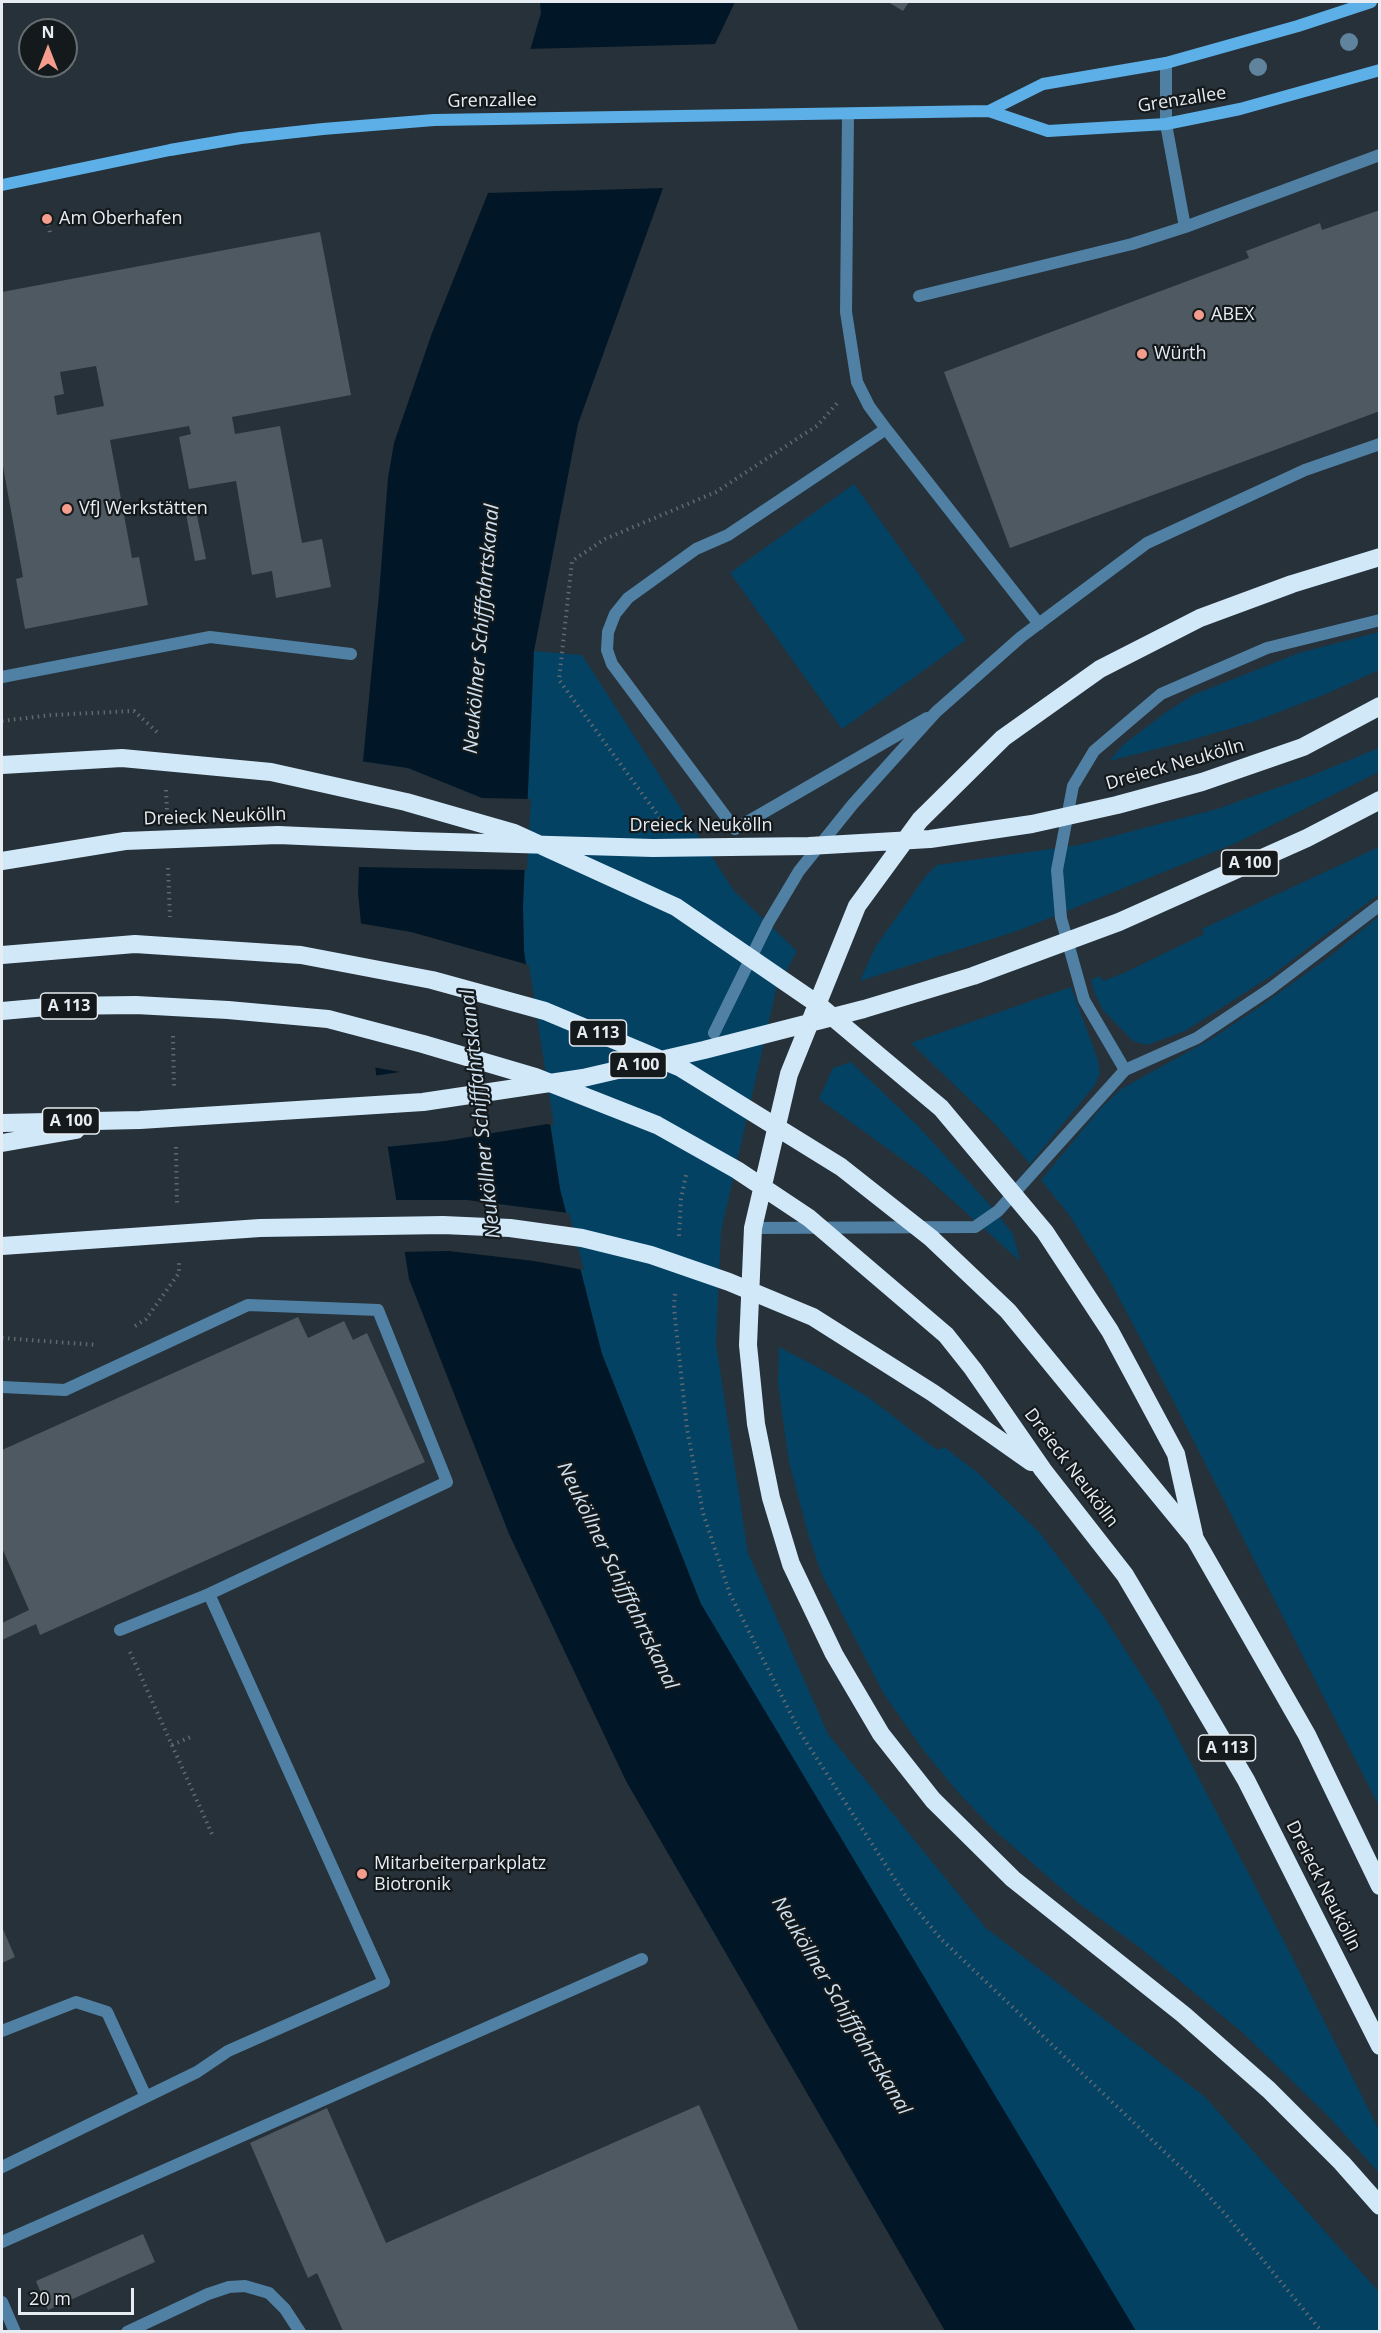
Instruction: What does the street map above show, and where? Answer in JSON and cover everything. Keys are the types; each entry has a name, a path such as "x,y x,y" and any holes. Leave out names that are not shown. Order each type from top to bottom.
{"highway":[{"path":"1380,557 1292,584 1200,618 1100,669 1003,738 920,820 857,906 789,1074 753,1228 748,1345 756,1424 771,1498 791,1564 834,1654 881,1734 933,1800 1012,1879 1184,2015 1260,2082 1342,2163 1380,2205"},
{"name":"Dreieck Neukölln","path":"2,861 125,841 278,835 653,848 831,845 930,839 1032,824 1117,805 1202,782 1303,747 1380,706"},
{"path":"2,765 122,758 271,772 406,802 514,833 676,907 816,1003 941,1107 1045,1232 1110,1331 1176,1454 1195,1539"},
{"name":"A 100","path":"2,1123 140,1120 423,1102 584,1078 704,1050 864,1009 973,976 1119,922 1307,838 1380,800"},
{"name":"A 113","path":"2,956 135,944 300,955 432,980 545,1011 681,1068 841,1167 931,1238 1008,1311 1195,1539 1307,1734 1380,1886"},
{"name":"Dreieck Neukölln","path":"2,1011 58,1006 136,1005 328,1019 535,1077 657,1125 737,1170 809,1218 946,1335 974,1369 1043,1470 1125,1575 1246,1780 1380,2046"},
{"path":"2,1143 140,1120"},
{"path":"2,1246 260,1228 443,1225 510,1228 582,1238 651,1255 729,1282 813,1317 933,1393 1043,1470"}],"main road":[{"name":"Grenzallee","path":"989,111 1043,84 1166,63 1287,29 1371,2"},
{"name":"Grenzallee","path":"2,185 170,150 241,138 434,120 989,111 1048,130 1166,123 1240,110 1380,70"}],"lane":[{"path":"1166,63 1166,123 1185,227"},
{"path":"848,115 846,312 857,382 869,406 885,429 1039,624"},
{"path":"919,296 1132,244 1185,227 1380,155"},
{"path":"885,429 728,535 696,549 628,598 615,614 608,632 607,650 612,664 735,829 936,712"},
{"path":"714,1033 768,923 799,872 853,804 936,712 1022,637 1147,543 1305,470 1380,444"},
{"path":"1125,1070 1084,1000 1061,918 1057,870 1073,786 1094,750 1161,694 1267,648 1380,621"},
{"path":"2,677 210,637 351,654"},
{"path":"753,1228 975,1227 998,1211 1125,1070 1197,1038 1270,989 1380,905"},
{"path":"2,1387 65,1390 248,1305 378,1310 447,1482 209,1594 120,1630"},
{"path":"2,2167 197,2072 228,2051 384,1982 209,1594"},
{"path":"2,2242 642,1959"},
{"path":"2,2031 76,2002 107,2012 146,2097"},
{"path":"127,2331 218,2290 245,2286 269,2293 285,2309 300,2331"},
{"path":"2,2302 15,2331"}],"path":[{"path":"46,219 50,233"},
{"path":"559,680 573,561 605,539 716,492 818,425 857,382"},
{"path":"730,1594 801,1734 907,1898 941,1939 1193,2179 1226,2215 1322,2331"},
{"path":"120,1630 212,1834"},
{"path":"172,1745 193,1736"}],"shaded area":[{"path":"854,484 966,640 842,729 730,573"},
{"path":"1379,632 1379,670 1326,694 1253,722 1109,761 1123,745 1193,695 1299,653"},
{"path":"534,651 582,655 734,891 797,951 776,990 721,1232 716,1344 748,1553 828,1734 986,1928 1205,2097 1379,2292 1379,2331 1129,2331 953,2026 701,1604 602,1354 560,1189 524,951 523,906"},
{"path":"1379,748 1379,772 1236,843 1017,931 860,981 876,946 925,877 937,865 1079,845 1217,809 1313,775"},
{"path":"1379,847 1379,894 1271,976 1185,1031 1147,1045 1133,1041 1103,1010 1091,980 1100,976 1103,981 1124,973 1204,934 1202,929"},
{"path":"1379,916 1379,1806 1109,1279 1070,1216 1041,1180 1100,1109 1121,1089 1211,1039 1258,1008 1333,954"},
{"path":"1071,987 1098,1060 1100,1073 1095,1085 1030,1164 996,1125 911,1043"},
{"path":"851,1062 919,1127 989,1204 1013,1234 1020,1261 924,1175 819,1099 833,1068"},
{"path":"779,1347 868,1397 933,1447 939,1450 944,1447 978,1473 1039,1532 1102,1614 1160,1704 1285,1943 1379,2130 1379,2173 1331,2119 1243,2033 1139,1947 1077,1902 993,1829 924,1751 884,1694 822,1575 809,1537 789,1462 778,1384"}],"water":[{"name":"Neuköllner Schifffahrtskanal","path":"540,2 735,2 715,44 578,424 534,651 523,906 524,951 560,1189 602,1354 701,1604 1136,2331 945,2331 626,1781 509,1534 409,1279 376,1074 358,893 363,761 388,478 394,443 432,333 488,193 541,13"}],"pier":[{"path":"718,44 666,188 485,193 526,49"},
{"path":"360,761 408,768 482,798 531,799 527,870 356,867"},
{"path":"358,923 411,932 529,965 554,1126 547,1124 445,1141 385,1147 373,1076 400,1072 372,1067"},
{"path":"393,1200 467,1200 569,1213 584,1270 534,1261 449,1251 401,1252"}],"building":[{"path":"888,2 909,2 903,11"},
{"path":"1380,210 1380,411 1010,548 944,372 1249,258 1246,251 1320,223 1322,230"},
{"path":"320,232 351,395 232,417 235,434 280,426 302,543 322,539 331,587 276,598 272,571 252,575 236,481 189,489 179,437 191,434 189,426 110,440 132,558 139,557 148,605 25,629 16,579 23,577 2,461 2,292","holes":["96,366 104,406 57,415 54,396 64,394 60,372"]},
{"path":"195,506 206,559 195,561 185,509"},
{"path":"298,1317 308,1338 344,1321 353,1340 367,1333 425,1462 40,1635 36,1624 2,1640 2,1623 29,1610 2,1548 2,1450"},
{"path":"2,1927 15,1957 2,1963"},
{"path":"699,2105 799,2331 343,2331 317,2273 308,2278 250,2143 327,2108 386,2243"},
{"path":"143,2234 155,2262 48,2310 36,2281"}],"place":[{"name":"Am Oberhafen","path":"47,219"},
{"name":"ABEX","path":"1199,315"},
{"name":"Würth","path":"1142,354"},
{"name":"VfJ Werkstätten","path":"67,509"},
{"name":"Mitarbeiterparkplatz Biotronik","path":"362,1874"}]}
